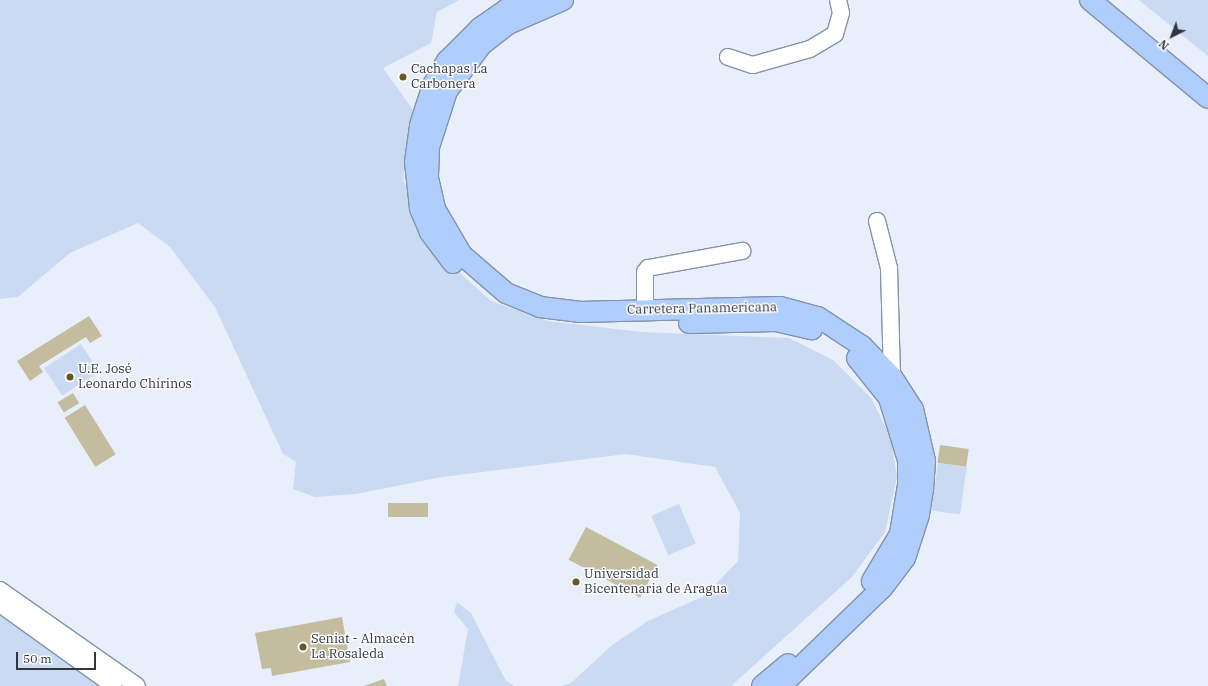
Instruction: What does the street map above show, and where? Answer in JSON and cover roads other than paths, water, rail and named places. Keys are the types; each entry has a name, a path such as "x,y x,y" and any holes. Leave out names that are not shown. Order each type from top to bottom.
{"main road":[{"name":"Carretera Panamericana","path":"529,0 507,9 480,28 447,61 433,85 420,125 415,162 420,208 430,232 448,257 472,283 497,302 532,318 576,325 776,322 812,329 853,354 889,398 896,414 908,460 906,506 897,540 872,581 831,625 762,686"},
{"name":"Carretera Panamericana","path":"563,0 508,24 482,44 447,91 429,147 428,178 435,209 462,255 506,294 540,307 579,312 780,307 804,313 825,321 847,334 892,377 913,409 924,461 922,496 912,539 905,558 882,588 781,686"},
{"path":"1090,0 1208,98"},
{"path":"1109,0 1208,82"}],"street":[{"path":"728,57 753,65 810,49 835,34 841,13 838,0"},
{"path":"877,221 889,268 892,377"},
{"path":"645,310 645,272 648,268 742,251"},
{"path":"0,590 137,686"},
{"path":"0,604 114,686"}],"place":[{"name":"Cachapas La Carbonera","path":"403,77"},
{"name":"U.E. José Leonardo Chirinos","path":"70,377"},
{"name":"Universidad Bicentenaria de Aragua","path":"576,582"},
{"name":"Seniat - Almacén La Rosaleda","path":"303,647"}]}
